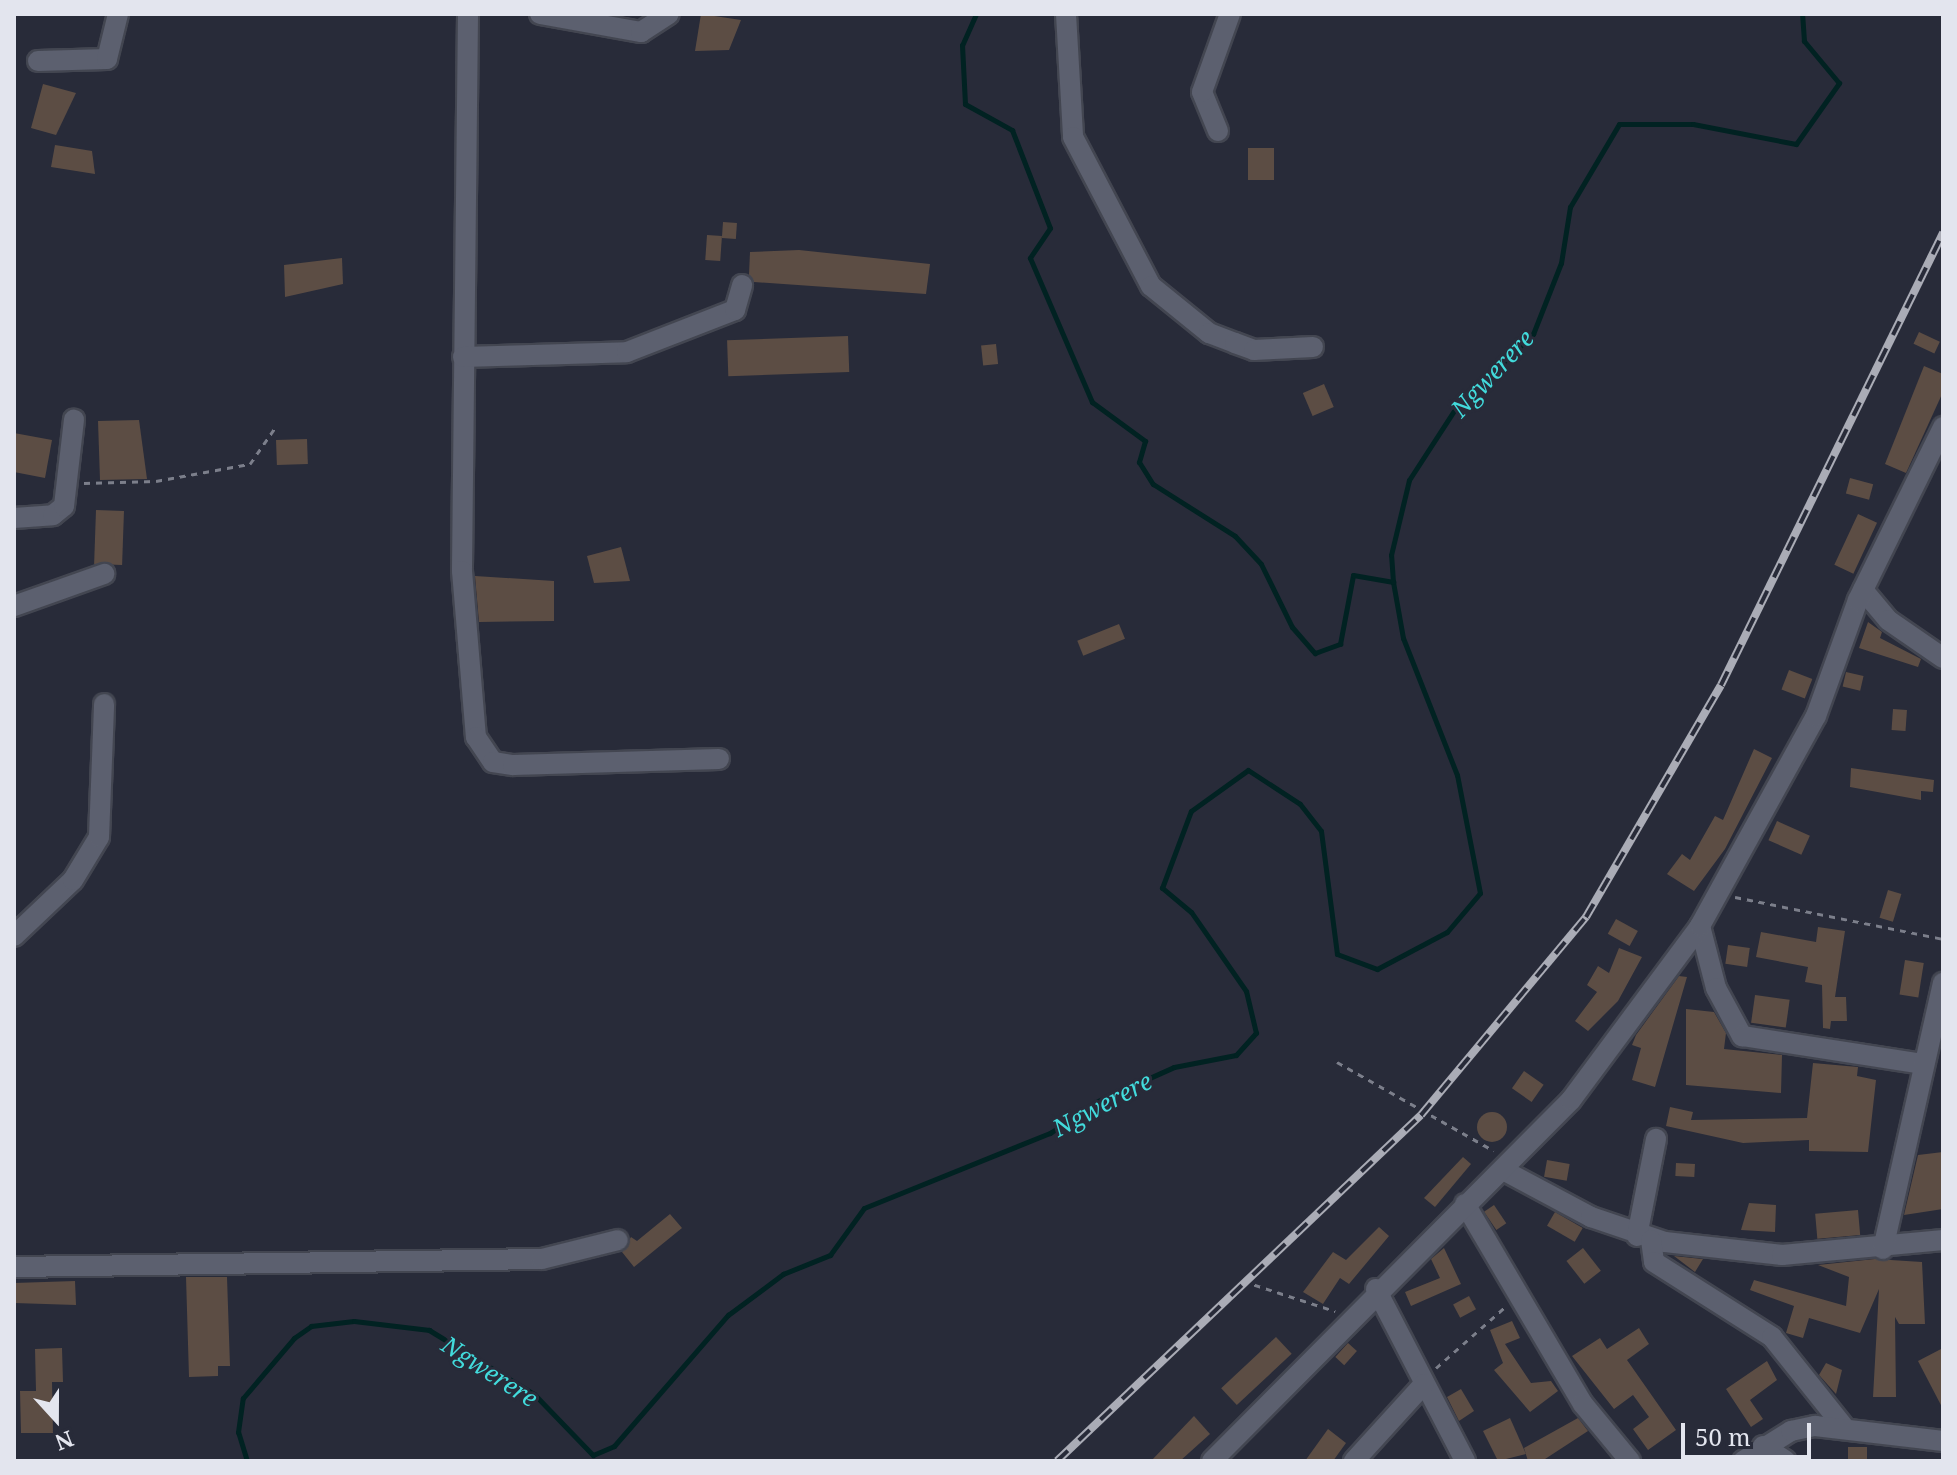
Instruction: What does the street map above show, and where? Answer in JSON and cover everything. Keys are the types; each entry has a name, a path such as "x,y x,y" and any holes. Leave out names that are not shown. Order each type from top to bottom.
{"street":[{"path":"38,61 107,59 118,14"},
{"path":"468,14 462,571 476,737 493,762 513,765 719,759"},
{"path":"540,14 641,32 669,14"},
{"path":"1066,14 1073,137 1151,286 1209,333 1235,343 1254,350 1313,347"},
{"path":"1218,131 1202,92 1230,14"},
{"path":"463,357 627,352 735,310 742,285"},
{"path":"16,524 59,512 71,484 74,420"},
{"path":"1212,1461 1376,1289 1507,1166 1571,1100 1700,926 1816,716 1863,590 1943,427"},
{"path":"14,606 104,574"},
{"path":"1863,590 1888,620 1943,658"},
{"path":"14,936 73,880 99,837 104,704"},
{"path":"1700,926 1716,988 1742,1036 1922,1064"},
{"path":"1883,1249 1922,1064 1943,983"},
{"path":"1656,1139 1644,1238 1654,1262 1772,1337 1843,1426"},
{"path":"1507,1166 1644,1238 1756,1254 1883,1249 1943,1240"},
{"path":"1465,1204 1583,1404 1630,1461"},
{"path":"14,1267 542,1259 618,1240"},
{"path":"1376,1289 1465,1461"},
{"path":"1354,1461 1424,1384"},
{"path":"1743,1461 1791,1431 1843,1426 1943,1441"},
{"path":"1763,1446 1786,1461"}],"path":[{"path":"71,484 156,481 250,464 277,425"},
{"path":"1717,894 1943,939"},
{"path":"1337,1062 1507,1166"},
{"path":"1243,1281 1274,1297 1298,1294 1349,1318"},
{"path":"1424,1384 1461,1340 1518,1298"}],"building":[{"path":"701,14 741,20 729,50 695,51"},
{"path":"43,84 76,93 56,135 31,128"},
{"path":"55,145 92,151 95,174 51,167"},
{"path":"1248,148 1274,148 1274,180 1248,180"},
{"path":"723,222 737,223 736,239 722,238"},
{"path":"707,235 722,236 720,261 705,260"},
{"path":"799,250 930,264 926,294 754,282 749,275 750,252"},
{"path":"342,258 343,284 285,297 284,265"},
{"path":"1919,332 1940,342 1934,354 1914,344"},
{"path":"848,336 849,372 728,376 727,340"},
{"path":"996,344 998,364 983,365 981,346"},
{"path":"1924,366 1943,374 1943,392 1906,473 1885,464"},
{"path":"1324,384 1334,407 1313,416 1303,393"},
{"path":"139,420 147,479 100,480 98,421"},
{"path":"14,433 52,440 45,478 14,472"},
{"path":"307,439 308,464 277,465 276,440"},
{"path":"1850,478 1873,484 1869,500 1846,493"},
{"path":"96,510 124,511 122,565 94,564"},
{"path":"1858,514 1877,523 1853,574 1834,565"},
{"path":"621,547 630,581 594,583 587,556"},
{"path":"475,576 554,581 554,621 479,622"},
{"path":"1868,622 1882,632 1880,638 1921,659 1918,667 1859,648"},
{"path":"1119,624 1125,639 1083,656 1077,641"},
{"path":"1789,670 1812,679 1805,699 1781,690"},
{"path":"1846,672 1864,676 1860,691 1843,687"},
{"path":"1893,709 1907,710 1906,731 1892,730"},
{"path":"1754,749 1772,758 1725,849 1694,891 1667,874 1682,854 1690,860 1715,816 1723,820"},
{"path":"1851,768 1934,780 1933,792 1921,791 1921,800 1850,787"},
{"path":"1777,821 1810,836 1801,855 1768,840"},
{"path":"1888,890 1901,894 1893,922 1880,918"},
{"path":"1616,919 1638,931 1630,946 1608,934"},
{"path":"1818,927 1845,931 1835,997 1846,997 1847,1021 1831,1021 1830,1029 1823,1028 1822,985 1805,982 1808,967 1756,957 1761,932 1816,942"},
{"path":"1728,945 1750,948 1747,967 1725,964"},
{"path":"1619,948 1642,957 1618,1001 1588,1031 1575,1021 1597,992 1587,985 1598,966 1609,973"},
{"path":"1905,960 1924,963 1918,998 1900,995"},
{"path":"1679,976 1687,977 1655,1087 1632,1080 1641,1048 1632,1045 1636,1035"},
{"path":"1755,995 1790,1000 1786,1028 1751,1023"},
{"path":"1686,1009 1714,1012 1726,1033 1724,1049 1782,1055 1781,1093 1686,1085"},
{"path":"1813,1063 1858,1067 1857,1076 1876,1080 1868,1152 1809,1151 1809,1140 1743,1143 1666,1126 1670,1107 1693,1112 1691,1120 1807,1118"},
{"path":"1524,1071 1544,1085 1532,1102 1512,1088"},
{"path":"1492,1112 1503,1116 1507,1127 1503,1138 1492,1142 1481,1138 1477,1127 1481,1116"},
{"path":"1943,1152 1943,1209 1904,1215 1918,1155"},
{"path":"1463,1157 1471,1164 1435,1207 1424,1198"},
{"path":"1547,1160 1570,1164 1567,1181 1544,1177"},
{"path":"1676,1163 1695,1164 1694,1177 1675,1176"},
{"path":"1749,1203 1776,1205 1775,1232 1741,1230"},
{"path":"1494,1205 1506,1223 1496,1230 1484,1212"},
{"path":"1858,1210 1860,1235 1817,1239 1815,1214"},
{"path":"1555,1212 1583,1228 1575,1242 1547,1226"},
{"path":"670,1214 682,1228 634,1267 622,1252 631,1237 637,1241"},
{"path":"1379,1227 1389,1236 1349,1284 1340,1278 1323,1304 1303,1292 1333,1252 1346,1260"},
{"path":"1444,1248 1461,1284 1411,1306 1405,1292 1440,1278 1431,1259"},
{"path":"1583,1248 1601,1271 1584,1284 1566,1261"},
{"path":"1674,1256 1702,1259 1703,1259 1695,1272"},
{"path":"1875,1259 1922,1262 1925,1324 1899,1324 1895,1317 1896,1397 1873,1397 1879,1289 1860,1333 1809,1318 1803,1338 1786,1333 1794,1306 1750,1290 1754,1280 1846,1306 1849,1277 1818,1265"},
{"path":"186,1277 227,1277 230,1366 218,1366 218,1376 189,1377"},
{"path":"75,1281 76,1305 14,1303 14,1283"},
{"path":"1469,1296 1476,1309 1460,1318 1453,1304"},
{"path":"1512,1321 1520,1338 1505,1344 1531,1383 1551,1381 1558,1391 1530,1412 1494,1370 1503,1363 1490,1330"},
{"path":"1639,1328 1649,1344 1627,1360 1676,1430 1648,1450 1633,1429 1649,1417 1633,1395 1614,1409 1572,1356 1600,1338 1607,1349"},
{"path":"1276,1337 1292,1354 1237,1405 1221,1388"},
{"path":"1348,1343 1357,1351 1344,1365 1335,1357"},
{"path":"62,1348 63,1382 52,1382 53,1433 21,1433 20,1391 36,1391 35,1349"},
{"path":"1943,1348 1943,1409 1918,1361"},
{"path":"1767,1361 1777,1380 1750,1400 1763,1419 1751,1427 1726,1389"},
{"path":"1826,1363 1842,1370 1836,1394 1819,1375"},
{"path":"1461,1389 1474,1411 1459,1421 1447,1397"},
{"path":"1194,1416 1210,1434 1180,1461 1151,1461"},
{"path":"1510,1418 1526,1454 1498,1461 1483,1431"},
{"path":"1578,1418 1588,1431 1542,1461 1528,1461 1524,1448"},
{"path":"1328,1429 1346,1443 1333,1461 1305,1461"},
{"path":"1848,1447 1867,1447 1867,1461 1848,1461"}],"waterway":[{"path":"976,14 962,45 965,104 1012,130 1050,228 1030,258 1092,402 1145,441 1139,462 1153,484 1235,536 1261,564 1292,627 1315,653 1340,644 1353,575 1393,582"},
{"name":"Ngwerere","path":"247,1461 238,1432 243,1398 294,1338 311,1326 354,1321 429,1330 534,1394 593,1455 614,1446 728,1315 783,1274 830,1255 864,1208 1050,1133 1098,1101 1174,1067 1236,1055 1256,1033 1246,991 1191,912 1162,888 1191,811 1248,770 1300,804 1321,831 1337,954 1377,969 1447,932 1480,893 1457,775 1403,638 1393,582 1391,555 1409,480 1457,406 1533,334 1561,263 1570,207 1619,124 1693,124 1796,144 1839,83 1804,41 1802,14"}],"railway":[{"path":"1057,1461 1421,1115 1586,917 1721,685 1943,233"}]}
